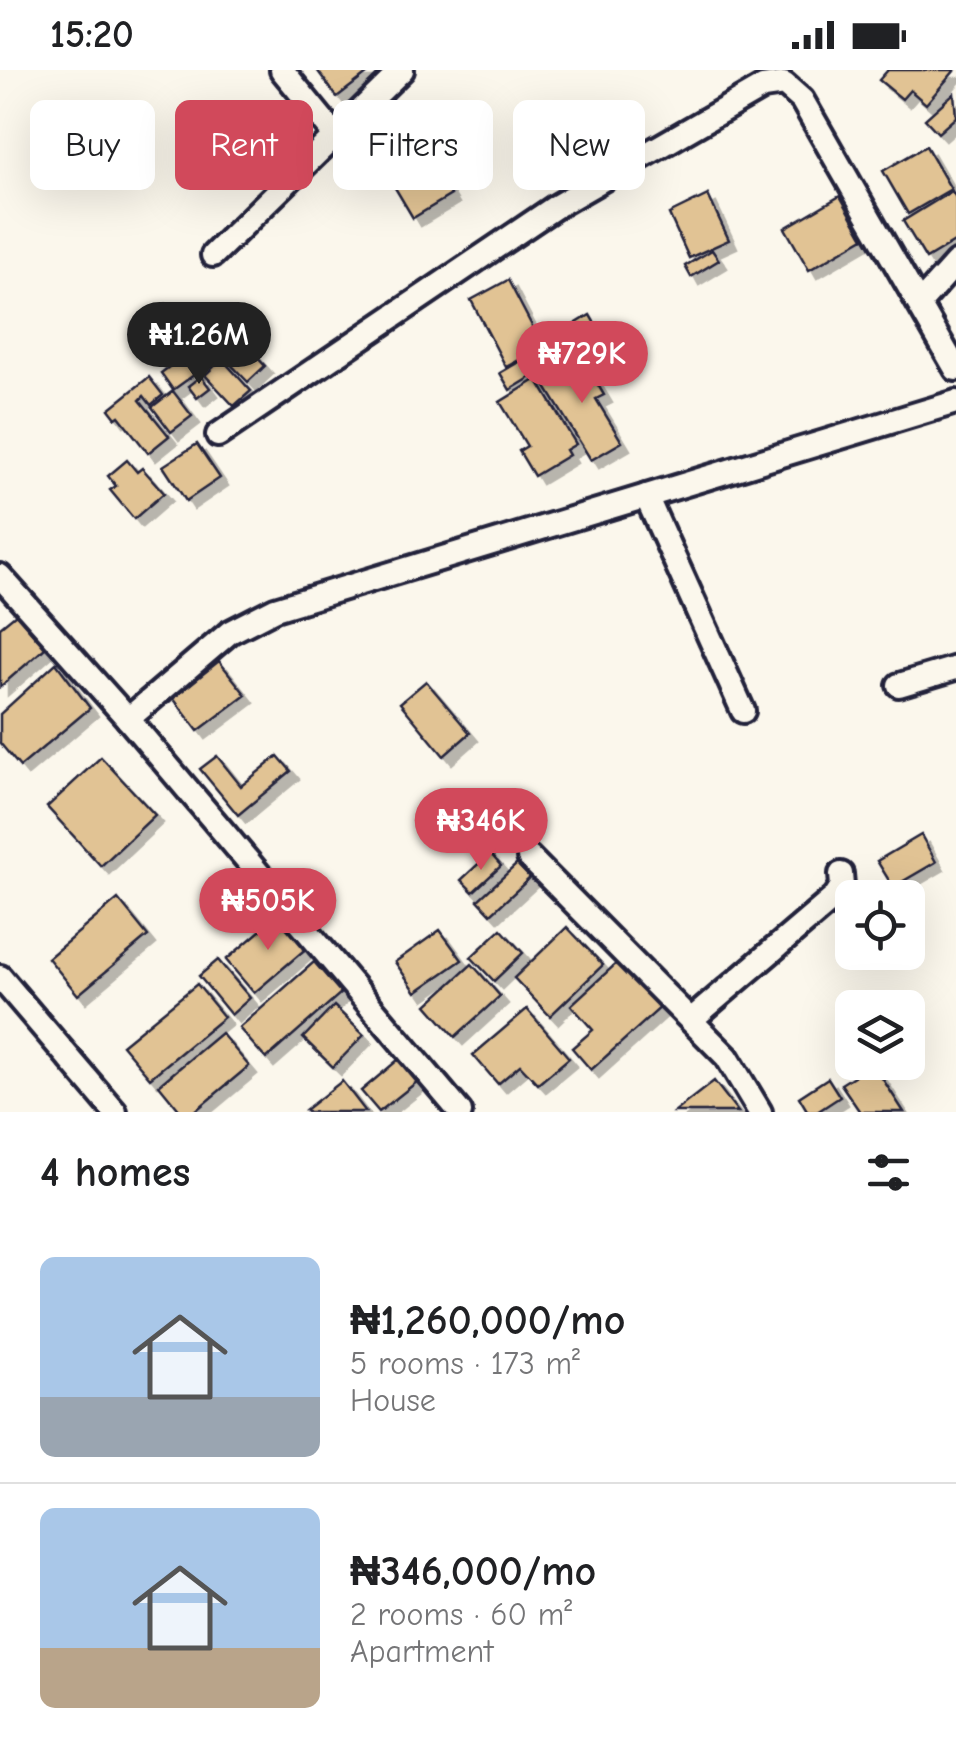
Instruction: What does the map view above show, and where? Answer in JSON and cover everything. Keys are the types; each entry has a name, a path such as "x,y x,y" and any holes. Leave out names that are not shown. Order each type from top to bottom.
{"street":[{"path":"282,70 333,132"},
{"path":"372,100 402,70"},
{"path":"218,435 555,207 764,86 784,84 802,100 956,370"},
{"path":"213,255 333,139"},
{"path":"920,303 956,263"},
{"path":"128,719 230,632 275,609 956,402"},
{"path":"646,496 743,711"},
{"path":"0,576 128,719 460,1112"},
{"path":"899,685 956,668"},
{"path":"529,857 726,1057 760,1112"},
{"path":"690,1020 835,896 842,886 841,874"},
{"path":"0,977 115,1112"}],"building":[{"path":"317,70 372,70 337,97"},
{"path":"888,70 955,70 926,104 910,90 902,99 879,80"},
{"path":"954,93 956,117 938,133 925,119"},
{"path":"926,146 951,189 908,214 883,171"},
{"path":"396,190 448,190 451,195 413,218"},
{"path":"952,191 956,198 956,241 926,259 903,221"},
{"path":"708,195 729,240 689,258 669,214"},
{"path":"840,196 864,238 809,270 785,228"},
{"path":"712,250 719,260 691,277 685,266"},
{"path":"508,280 543,347 506,367 471,300"},
{"path":"166,304 193,340 160,364 133,329"},
{"path":"590,315 600,332 565,354 554,337"},
{"path":"238,336 265,366 248,382 220,353"},
{"path":"204,341 216,359 173,390 161,373"},
{"path":"541,349 551,365 510,390 500,373"},
{"path":"580,355 604,395 596,399 622,442 591,460 541,379"},
{"path":"222,359 251,391 234,406 205,375"},
{"path":"201,376 210,388 197,398 188,386"},
{"path":"149,377 163,395 151,405 144,396 140,400 169,436 148,453 109,409"},
{"path":"537,379 576,444 566,450 569,455 534,476 519,451 527,446 500,402"},
{"path":"173,391 192,416 171,432 152,407"},
{"path":"197,444 220,478 186,501 163,466"},
{"path":"127,460 137,472 142,468 164,493 134,519 110,490 116,486 108,476"},
{"path":"16,614 45,648 0,687 0,627"},
{"path":"219,661 246,695 198,731 173,698"},
{"path":"56,663 90,708 20,767 0,743 0,714"},
{"path":"426,681 470,733 444,756 400,703"},
{"path":"217,756 241,786 278,756 291,771 238,815 200,769"},
{"path":"101,757 155,815 101,866 47,807"},
{"path":"921,835 936,862 905,880 889,880 877,861"},
{"path":"490,853 501,866 473,892 461,880"},
{"path":"517,864 530,878 491,914 478,900"},
{"path":"118,899 148,936 78,995 48,958"},
{"path":"281,913 309,946 254,993 226,960"},
{"path":"567,927 603,965 550,1016 514,978"},
{"path":"501,929 523,953 494,981 471,957"},
{"path":"440,930 462,960 416,992 395,962"},
{"path":"218,960 250,998 231,1015 199,976"},
{"path":"620,960 662,1006 591,1070 572,1048 593,1030 571,1005"},
{"path":"314,962 341,993 266,1059 239,1028"},
{"path":"472,964 500,996 455,1037 427,1005"},
{"path":"197,984 224,1017 150,1078 122,1045"},
{"path":"334,1006 364,1035 333,1067 303,1038"},
{"path":"527,1009 569,1058 538,1084 520,1065 498,1084 473,1055"},
{"path":"221,1033 249,1066 194,1112 181,1112 159,1085"},
{"path":"399,1059 418,1081 379,1112 361,1091"},
{"path":"828,1078 840,1097 817,1112 808,1112 799,1097"},
{"path":"847,1080 883,1080 904,1112 860,1112 841,1084"},
{"path":"342,1081 366,1112 305,1110"},
{"path":"714,1081 738,1112 674,1112"}]}
